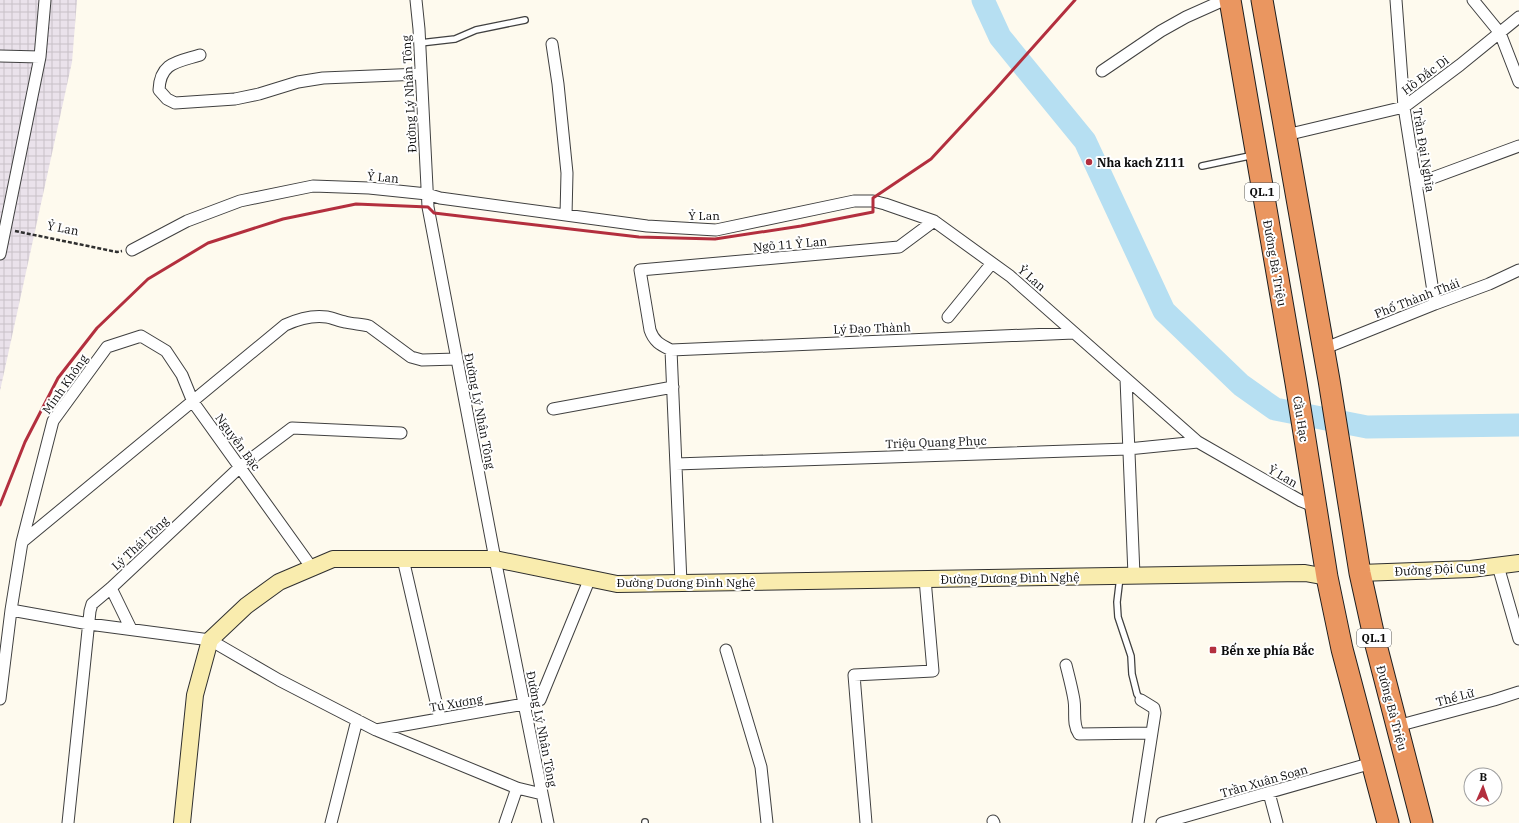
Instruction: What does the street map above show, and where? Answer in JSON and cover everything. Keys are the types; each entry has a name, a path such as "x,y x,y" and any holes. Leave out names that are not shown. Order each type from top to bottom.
{"highway":[{"name":"Đường Bà Triệu","path":"1230,0 1296,383"},
{"name":"QL.1","path":"1262,0 1323,349"},
{"name":"Đường Bà Triệu","path":"1323,349 1360,573 1375,640 1422,823"},
{"name":"Cầu Hạc","path":"1296,383 1316,507"},
{"name":"QL.1","path":"1316,507 1327,577 1342,649 1388,823"},
{"path":"1327,577 1360,573"}],"main road":[{"name":"Đường Dương Đình Nghệ","path":"210,640 246,606 279,582 333,559 495,559 617,584 1305,573 1327,577"},
{"name":"Đường Đội Cung","path":"1360,573 1471,569 1519,563"},
{"path":"182,823 195,695 210,640"}],"street":[{"path":"0,254 40,57 45,0"},
{"name":"Đường Lý Nhân Tông","path":"416,0 420,44 428,207 495,559 548,823"},
{"path":"1102,71 1161,31 1186,17 1224,0"},
{"name":"Trần Đại Nghĩa","path":"1396,0 1404,107 1435,304"},
{"path":"1473,0 1500,33 1519,82"},
{"name":"Hồ Đắc Di","path":"1286,135 1404,107 1519,17"},
{"path":"552,44 558,84 567,173 566,215"},
{"path":"200,55 172,64 164,70 159,78 159,90 167,99 175,103 235,99 260,94 298,82 324,78 421,74"},
{"path":"0,56 40,57"},
{"path":"1416,184 1519,146"},
{"name":"Ỷ Lan","path":"132,250 187,221 240,201 313,186 369,188 427,194 440,198 647,226 716,230 854,201 873,201 934,221 1010,276 1198,442 1301,501 1316,507"},
{"name":"Ngõ 11 Ỷ Lan","path":"671,350 653,338 650,330 640,270 899,247 934,221"},
{"path":"948,317 992,263"},
{"name":"Phố Thành Thái","path":"1323,349 1489,284 1519,270"},
{"path":"22,542 193,402 285,324 320,316 329,317 345,322 369,326 412,357 422,360 457,359"},
{"name":"Lý Đạo Thành","path":"671,350 1074,333"},
{"name":"Nguyễn Bặc","path":"141,336 166,351 182,375 193,402 312,568"},
{"name":"Minh Không","path":"0,699 11,610 22,542 52,421 106,347 141,336"},
{"path":"671,350 681,583"},
{"path":"1126,379 1128,449 1127,576"},
{"path":"552,409 673,387"},
{"name":"Lý Thái Tông","path":"68,823 90,607 92,604 240,467 292,428 401,433"},
{"name":"Triệu Quang Phục","path":"676,464 1128,449 1198,442"},
{"path":"403,559 440,718"},
{"path":"1498,566 1519,639"},
{"name":"Tú Xương","path":"376,730 540,700 590,578"},
{"path":"866,823 854,675 933,671 925,579"},
{"path":"111,588 131,629"},
{"path":"11,610 89,624 210,640 279,680 376,730 517,788 542,794"},
{"path":"726,650 761,768 767,823"},
{"path":"1066,665 1074,702 1074,723 1079,734 1151,733"},
{"name":"Thế Lữ","path":"1397,726 1519,692"},
{"path":"1138,823 1154,708 1141,700"},
{"path":"331,823 357,720"},
{"name":"Trần Xuân Soạn","path":"1162,823 1372,763"},
{"path":"505,823 517,788"},
{"path":"1269,793 1277,823"}],"lane":[{"path":"420,44 455,39 476,30 525,20"},
{"path":"1202,166 1256,155"},
{"path":"1127,576 1117,602 1118,617 1132,656 1132,674 1137,694 1141,700"}],"path":[{"name":"Ỷ Lan","path":"5,229 117,252 132,250"}],"shaded area":[{"path":"0,0 77,0 72,62 0,391"}],"waterway":[{"path":"983,0 1000,37 1085,141 1164,311 1241,385 1275,409 1367,427 1519,425"}],"railway":[{"path":"0,505 25,442 58,378 97,328 148,279 208,243 283,219 356,204 428,207 434,213 639,237 715,239 801,226 873,212 873,198 931,159 1075,0"}],"place":[{"name":"Nha kach Z111","path":"1089,162"},
{"name":"Bến xe phía Bắc","path":"1213,650"}]}
